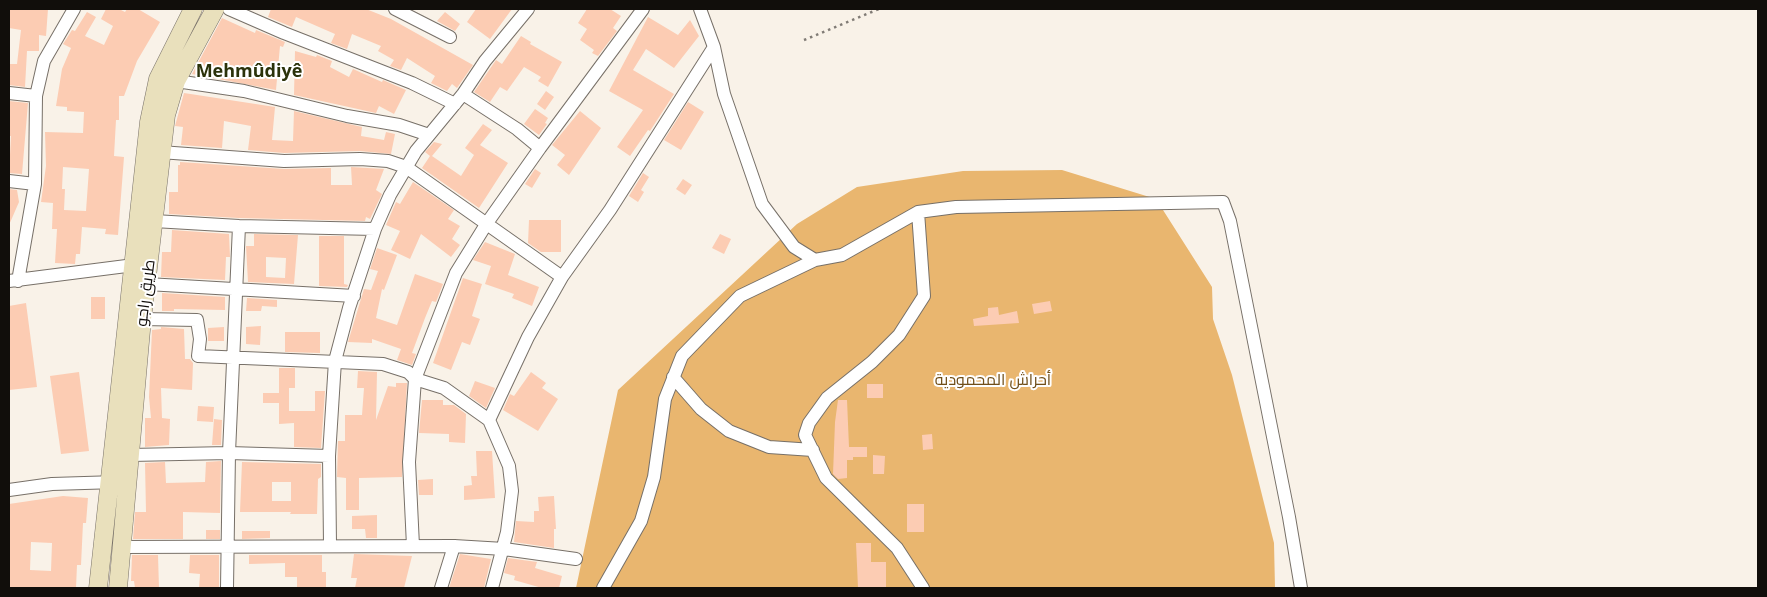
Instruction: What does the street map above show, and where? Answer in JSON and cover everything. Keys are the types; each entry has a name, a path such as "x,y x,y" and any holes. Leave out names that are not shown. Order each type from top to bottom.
{"main road":[{"name":"طريق راجو","path":"98,588 119,483 141,264 153,96 158,79 193,9"},
{"name":"طريق راجو","path":"118,588 120,547 119,483 130,455 142,319 147,284 141,264 154,221 160,152 166,115 176,81 215,9"}],"street":[{"path":"74,9 44,61 36,96 35,184 14,281 141,264"},
{"path":"229,9 284,33 412,83 459,99 517,129 540,148"},
{"path":"395,9 450,37"},
{"path":"330,545 328,456 335,361 349,308 375,229 390,195 406,167 485,62 528,9"},
{"path":"413,546 409,462 415,378 456,273 487,223 540,148 643,9"},
{"path":"700,9 714,47 724,94 762,204 794,247 815,260"},
{"path":"489,420 528,337 562,277 610,210 714,47"},
{"path":"176,81 244,91 347,116 399,125 430,135"},
{"path":"9,93 36,96"},
{"path":"160,152 284,160 360,159 388,161 406,167 562,277"},
{"path":"9,181 35,184"},
{"path":"602,588 641,521 654,477 665,399 682,356 740,296 815,260 842,255 918,212 956,207 1222,202 1230,221 1289,517 1301,588"},
{"path":"918,212 924,296 899,335 872,362 827,398 813,417 805,435 826,478 897,548 923,588"},
{"path":"154,221 239,226 375,229"},
{"path":"227,588 229,453 235,357 239,226"},
{"path":"147,284 354,296"},
{"path":"142,319 196,320 200,339 198,356 383,364 408,372 415,378 444,388 466,406 489,420 509,466 512,491 504,549 492,588"},
{"path":"673,377 702,409 729,431 769,447 813,450"},
{"path":"130,455 229,453 328,456"},
{"path":"9,490 52,484 119,483"},
{"path":"440,588 454,546"},
{"path":"120,547 454,546 504,549 576,559"}],"path":[{"path":"804,40 879,9"}],"green space":[{"name":"أحراش المحمودية","path":"1062,170 1156,199 1212,287 1213,319 1232,375 1274,543 1275,588 576,588 618,390 797,224 857,187 963,171"}],"building":[{"path":"9,9 48,9 46,36 39,35 39,51 27,51 25,87 9,85 9,64 17,64 21,30 9,28"},
{"path":"106,9 119,9 125,12 127,9 138,9 160,22 137,61 124,96 119,96 119,120 116,120 114,156 124,157 118,235 105,234 106,229 82,227 80,254 76,254 75,264 55,263 57,229 52,229 53,203 41,202 46,166 45,132 83,133 84,112 67,111 67,107 56,106 62,69 71,48 63,44 72,30 75,31 87,12 96,17 85,36 104,45 113,26 101,19","holes":["63,167 89,169 86,211 64,210 65,189 62,189"]},
{"path":"271,9 366,9 391,19 473,65 457,88 452,84 447,91 431,83 435,76 407,58 401,70 390,66 394,60 378,51 381,46 352,34 347,49 331,43 335,34 296,17 292,27 268,17"},
{"path":"476,9 512,9 490,39 467,22"},
{"path":"587,9 610,9 621,16 613,28 617,31 598,56 592,53 594,50 580,40 587,29 578,23"},
{"path":"445,12 460,24 455,31 437,21"},
{"path":"648,17 678,35 690,20 699,36 674,68 646,49 633,70 674,94 650,131 648,130 630,156 617,147 643,110 609,91"},
{"path":"222,18 255,33 256,30 285,42 283,47 280,46 276,90 192,74"},
{"path":"521,36 531,42 530,44 562,62 548,87 538,81 541,77 524,67 507,91 500,87 490,102 474,92 496,60 502,64"},
{"path":"295,51 316,57 317,55 332,61 330,67 349,77 353,69 406,90 394,114 379,106 376,113 294,95"},
{"path":"546,91 554,97 545,110 537,104"},
{"path":"184,93 275,107 272,140 293,141 294,111 362,127 361,136 384,140 386,132 395,134 391,154 360,151 284,153 248,150 251,126 224,121 222,148 181,145 183,127 175,126"},
{"path":"9,101 28,103 22,174 9,173 11,136 9,136"},
{"path":"688,102 704,112 681,150 664,140"},
{"path":"535,109 548,118 545,123 547,124 539,135 524,124"},
{"path":"580,111 601,128 569,175 557,165 565,155 552,145"},
{"path":"483,124 492,130 480,145 508,163 479,208 422,168 430,156 425,152 434,142 442,144 432,156 461,176 474,155 465,148"},
{"path":"180,162 284,169 331,168 331,185 352,185 351,167 384,169 376,190 382,194 370,219 366,217 365,221 169,214 169,192 178,192 178,165 180,165"},
{"path":"535,169 541,173 532,188 525,184"},
{"path":"643,173 649,177 641,190 644,192 638,202 629,196"},
{"path":"683,179 692,185 685,195 676,189"},
{"path":"413,182 454,210 448,219 460,226 452,239 460,245 451,257 421,234 410,259 391,250 400,231 386,225 396,202 400,204"},
{"path":"9,189 17,190 19,202 9,225"},
{"path":"529,220 561,220 561,252 541,252 528,243"},
{"path":"172,230 229,234 230,257 226,257 225,280 161,277 162,252 171,252"},
{"path":"254,234 298,235 294,284 248,282 246,246 254,246","holes":["266,257 286,258 285,278 266,277"]},
{"path":"720,234 731,239 724,254 712,248"},
{"path":"319,236 344,236 344,284 348,285 347,287 319,286"},
{"path":"485,242 515,254 508,275 539,287 532,306 512,298 514,294 485,284 491,266 473,260"},
{"path":"377,248 397,255 384,290 382,289 376,318 397,325 415,274 443,284 436,302 432,301 425,318 412,353 416,354 412,365 397,360 401,349 372,339 372,343 348,342 364,289 371,290 378,271 370,269"},
{"path":"463,278 482,284 472,316 480,319 470,345 462,342 451,370 433,363"},
{"path":"162,293 225,297 225,310 174,309 174,311 162,311"},
{"path":"91,297 105,297 105,319 91,319"},
{"path":"247,298 277,300 277,307 262,306 261,311 246,311"},
{"path":"1050,301 1052,311 1034,314 1032,304"},
{"path":"26,303 37,387 9,390 9,306"},
{"path":"998,307 999,315 1017,311 1019,323 974,326 973,319 988,316 988,308"},
{"path":"261,326 260,345 246,344 246,327"},
{"path":"161,327 184,329 185,359 190,359 193,363 192,390 161,388 162,418 170,419 169,445 145,447 145,418 151,418 149,397 152,330 161,329"},
{"path":"224,327 224,341 208,341 208,328"},
{"path":"285,332 320,332 320,353 285,352"},
{"path":"279,368 295,368 295,388 289,388 289,411 315,411 315,391 325,391 321,448 294,447 294,423 279,424 279,403 263,403 263,393 279,393"},
{"path":"358,371 377,372 376,420 388,386 396,387 396,383 407,383 402,477 359,478 359,510 346,510 346,478 337,477 338,441 345,441 345,415 362,415 364,388 357,388"},
{"path":"79,372 89,451 61,454 50,376"},
{"path":"531,372 546,383 542,388 558,399 538,431 503,410 510,394 514,396"},
{"path":"475,381 495,388 486,408 469,396"},
{"path":"867,384 883,384 883,398 867,398"},
{"path":"422,400 443,400 443,405 454,405 466,414 465,443 449,442 449,434 419,433"},
{"path":"838,400 847,400 849,447 867,447 867,457 853,457 853,460 847,460 847,478 838,479 833,474 835,422"},
{"path":"198,406 214,407 213,422 197,421"},
{"path":"214,419 222,420 221,445 212,445"},
{"path":"932,434 933,449 923,450 922,435"},
{"path":"476,451 492,451 495,498 464,500 464,486 472,485 471,476 477,476"},
{"path":"873,455 885,456 884,474 873,474"},
{"path":"221,461 220,513 183,512 183,539 133,539 135,512 146,512 145,463 165,462 166,483 205,482 206,462"},
{"path":"242,462 321,464 321,477 318,479 317,514 240,512","holes":["272,482 291,482 291,501 272,501"]},
{"path":"433,479 433,495 419,495 418,480"},
{"path":"63,496 88,498 86,523 83,523 81,565 77,565 76,588 9,588 9,504","holes":["31,542 52,543 51,571 30,570"]},
{"path":"554,496 556,529 554,529 554,548 514,542 516,521 534,522 534,511 539,511 538,497"},
{"path":"907,504 924,504 924,532 907,532"},
{"path":"377,515 377,538 366,538 365,529 352,529 352,516"},
{"path":"206,530 220,530 220,539 206,539"},
{"path":"242,531 270,531 270,538 242,539"},
{"path":"856,543 871,543 871,562 886,562 886,588 858,588"},
{"path":"354,554 412,556 404,588 355,588 357,578 351,578"},
{"path":"460,554 491,559 484,588 449,588"},
{"path":"132,555 158,555 159,588 135,588 134,581 131,581"},
{"path":"190,555 219,555 219,588 199,588 200,574 189,573"},
{"path":"249,555 322,555 322,572 326,572 326,588 297,588 297,577 285,577 285,563 249,564"},
{"path":"508,558 537,562 535,568 562,576 559,588 542,588 514,580 515,576 504,573"}],"district":[{"name":"Mehmûdiyê","path":"249,72"}]}
